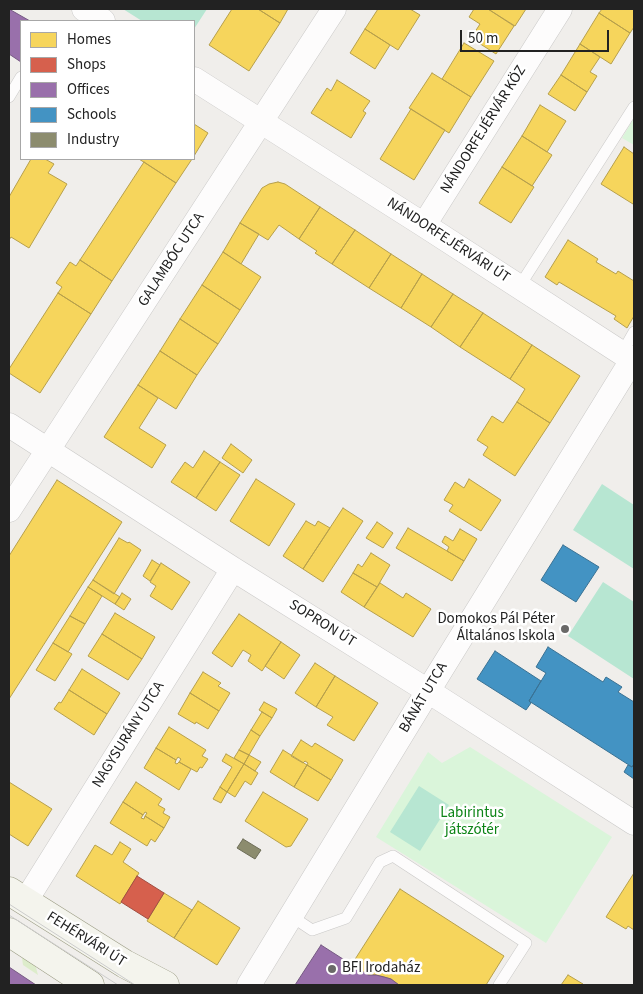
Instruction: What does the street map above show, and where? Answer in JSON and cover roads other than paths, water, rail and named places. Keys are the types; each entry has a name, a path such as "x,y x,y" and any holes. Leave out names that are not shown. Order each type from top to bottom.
{"street":[{"path":"84,9 101,20"},
{"name":"GALAMBÓC UTCA","path":"9,510 334,9"},
{"name":"NÁNDORFEJÉRVÁR KÖZ","path":"424,225 560,9"},
{"name":"NÁNDORFEJÉRVÁRI ÚT","path":"195,81 424,225 629,358"},
{"name":"BÁNÁT UTCA","path":"249,985 629,358"},
{"name":"SOPRON ÚT","path":"9,425 634,823"},
{"name":"NAGYSURÁNY UTCA","path":"17,896 233,569"},
{"name":"FEHÉRVÁRI ÚT","path":"17,896 125,964 165,985"},
{"path":"9,932 90,985"}],"lane":[{"path":"10,92 20,78"},
{"path":"519,286 634,107"},
{"path":"629,358 634,332"},
{"path":"291,916 312,930 346,918 380,862 393,856 526,943 499,985"}],"tram line":[{"path":"9,904 135,985"},
{"path":"9,915 118,985"}],"place":[{"name":"Domokos Pál Péter Általános Iskola","path":"565,629"},
{"name":"BFI Irodaház","path":"332,969"}],"park label":[{"name":"Labirintus játszótér","path":"472,822"}]}
